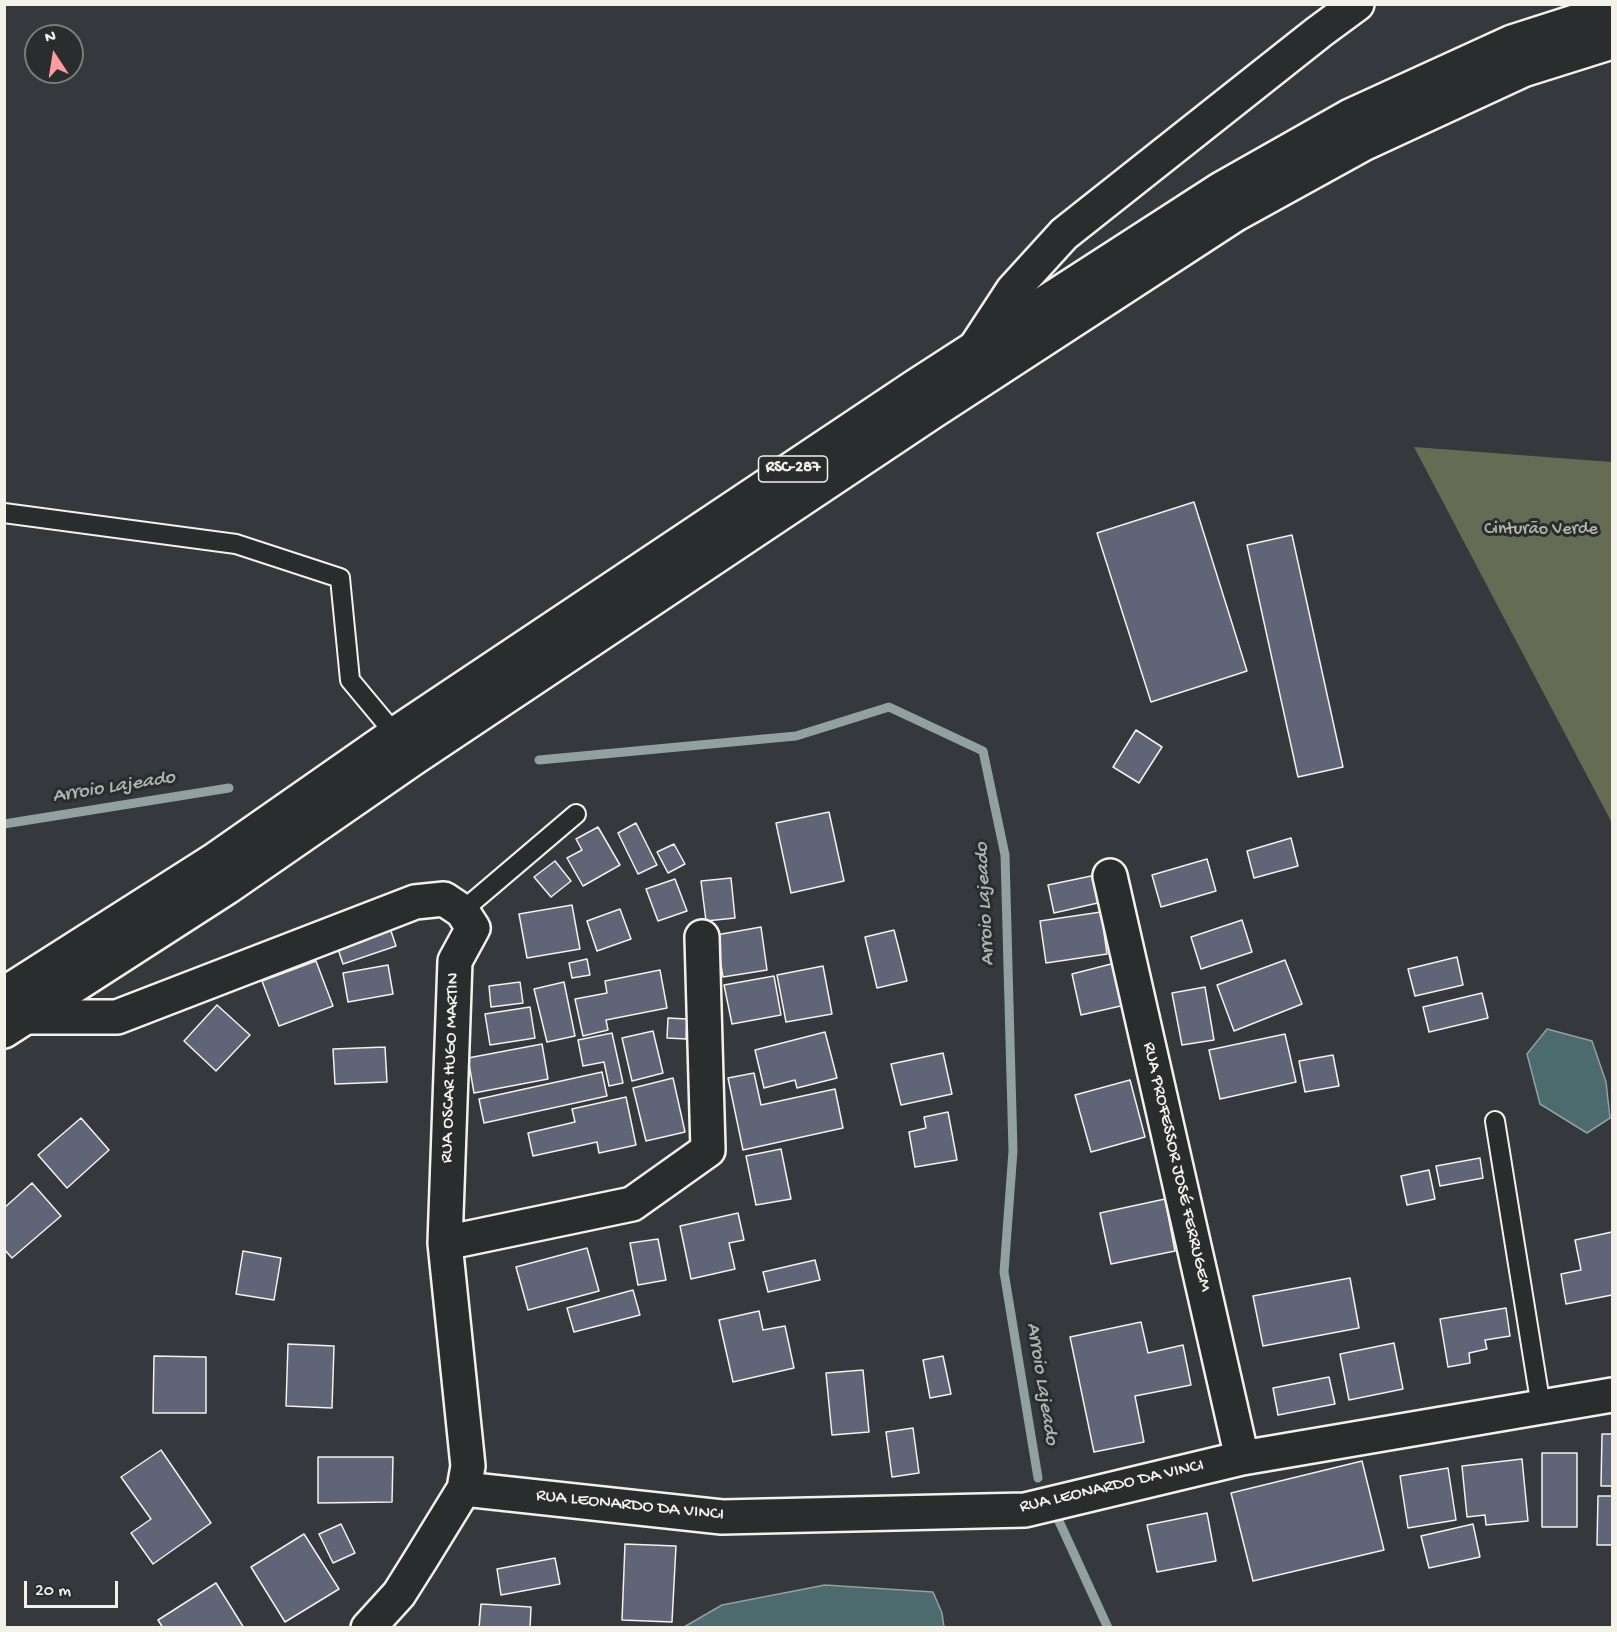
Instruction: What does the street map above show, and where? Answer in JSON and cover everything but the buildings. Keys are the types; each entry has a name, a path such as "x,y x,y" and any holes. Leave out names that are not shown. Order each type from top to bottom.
{"main road":[{"path":"975,348 1013,290 1064,234 1321,18 1357,4"},
{"name":"RSC-287","path":"11,1014 213,861 395,734 975,348 1221,189 1350,117 1512,42 1612,10"},
{"name":"RSC-287","path":"11,1014 230,886 414,758 932,412 1236,214 1363,144 1523,70 1612,42"},
{"name":"RUA PROFESSOR JOSÉ FERRUGEM","path":"1110,876 1242,1458"},
{"path":"11,1014 117,1017 415,902 444,899 462,912"},
{"name":"RUA OSCAR HUGO MARTIN","path":"368,1628 399,1594 464,1489 468,1466 446,1243 455,961 473,928 462,912"},
{"path":"446,1243 632,1204 708,1150 702,937"},
{"name":"RUA LEONARDO DA VINCI","path":"464,1489 722,1517 1025,1510 1242,1458 1612,1395"}],"lane":[{"path":"4,513 236,544 340,578 350,680 395,734"},
{"path":"462,912 576,814"},
{"path":"1495,1121 1541,1407"}],"green space":[{"name":"Cinturão Verde","path":"1414,447 1612,462 1612,823"}],"water":[{"path":"1547,1029 1592,1041 1606,1082 1610,1118 1587,1133 1540,1104 1527,1054"},
{"path":"825,1585 933,1592 942,1613 944,1627 684,1627 722,1605"}],"waterway":[{"name":"Arroio Lajeado","path":"539,760 796,736 889,707 983,751 1005,855 1013,1151 1004,1272 1038,1478"},
{"name":"Arroio Lajeado","path":"4,824 229,788"},
{"name":"Arroio Lajeado","path":"1058,1519 1108,1628"}]}
